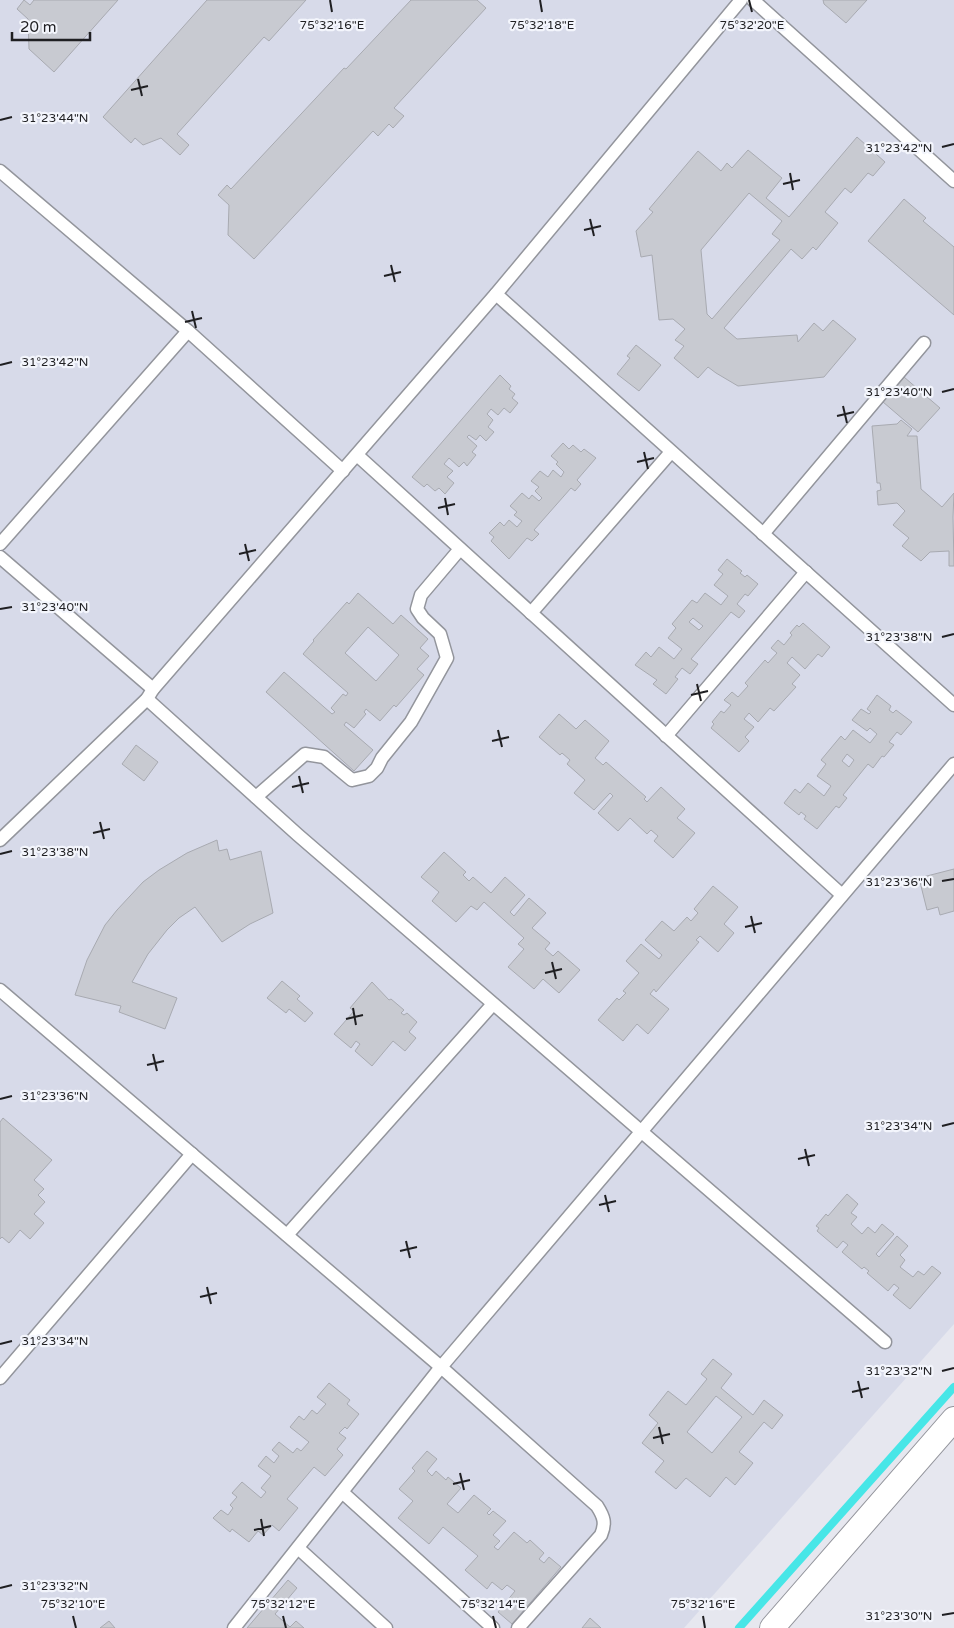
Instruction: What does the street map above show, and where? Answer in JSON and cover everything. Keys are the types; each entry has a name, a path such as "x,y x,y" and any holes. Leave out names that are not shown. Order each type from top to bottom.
{"street":[{"path":"772,1628 954,1419"}],"lane":[{"path":"0,840 150,694 496,294 741,0"},
{"path":"753,0 954,181"},
{"path":"0,171 188,330 343,471"},
{"path":"496,294 954,704"},
{"path":"0,544 188,330"},
{"path":"763,534 924,343"},
{"path":"531,613 671,452"},
{"path":"357,456 842,895"},
{"path":"256,797 305,754 324,757 352,780 369,776 377,768 382,758 411,722 447,658 440,634 423,618 417,609 421,595 460,549"},
{"path":"0,556 150,694 256,797 885,1342"},
{"path":"666,736 806,572"},
{"path":"234,1628 441,1367 954,764"},
{"path":"0,990 441,1367 597,1506 603,1515 605,1524 601,1535 518,1628"},
{"path":"287,1235 493,1004"},
{"path":"0,1378 192,1154"},
{"path":"342,1492 492,1628"},
{"path":"298,1548 386,1628"}],"shaded area":[{"path":"0,0 954,0 954,1324 684,1628 0,1628"}],"building":[{"path":"24,0 30,5 34,0 118,0 54,72 29,49 28,19 17,9"},
{"path":"207,0 306,0 269,41 264,37 177,134 189,145 180,155 161,138 143,145 135,138 131,143 103,117"},
{"path":"411,0 477,0 486,8 394,108 404,116 393,128 389,124 378,136 373,131 254,259 228,235 229,205 218,195 227,185 231,189 344,68 346,69"},
{"path":"823,0 867,0 846,23 824,4"},
{"path":"857,137 885,162 873,176 868,173 851,193 845,188 825,212 838,223 816,250 813,247 802,259 791,249 724,328 737,339 797,335 798,342 814,323 823,331 833,320 856,339 824,377 738,386 708,367 698,378 674,358 684,346 675,340 685,329 673,319 659,320 652,255 641,257 636,231 653,212 649,209 698,151 721,171 727,163 732,168 748,150 782,178 766,198 789,217","holes":["749,193 782,221 772,234 780,240 712,319 707,314 701,250"]},
{"path":"904,199 926,218 923,221 954,247 954,315 868,241"},
{"path":"636,345 661,365 639,391 617,374 630,358 627,356"},
{"path":"500,375 511,386 509,389 515,394 512,398 518,403 510,413 504,408 498,415 491,409 487,414 493,420 488,427 494,432 486,441 480,435 476,440 469,435 467,437 477,446 472,452 476,455 467,466 464,462 459,467 449,458 444,464 453,471 447,477 454,483 445,494 439,488 435,491 427,484 424,487 412,477"},
{"path":"904,377 940,408 918,432 883,402"},
{"path":"901,420 912,429 907,436 917,436 921,489 942,507 954,493 954,566 949,566 949,551 930,552 921,561 902,546 909,538 893,525 905,511 897,503 878,505 877,491 881,490 880,483 877,483 872,426 897,424"},
{"path":"563,443 569,449 573,445 581,452 584,449 596,458 577,480 581,484 575,491 571,488 534,530 539,534 532,541 527,538 509,559 491,541 494,537 489,533 500,522 504,526 509,520 517,527 522,521 514,515 517,512 510,506 522,493 529,499 532,495 539,501 542,498 535,491 539,487 531,481 540,471 548,477 553,470 561,477 564,472 556,464 558,462 551,456"},
{"path":"727,559 742,571 740,573 745,577 747,575 758,584 748,596 745,594 737,604 745,611 739,618 731,612 691,659 698,664 690,674 682,668 675,677 678,679 666,694 653,684 657,680 635,665 646,652 651,657 659,647 674,659 682,649 668,638 676,628 672,624 692,600 697,603 705,593 721,605 728,596 714,585 723,574 718,570","holes":["693,618 703,626 699,630 689,622"]},
{"path":"358,593 393,624 401,615 428,639 420,648 429,656 417,669 424,675 396,707 394,705 380,721 366,709 364,712 366,714 354,728 346,722 344,725 373,750 354,771 266,692 284,672 332,714 335,712 331,708 343,694 346,696 348,693 303,654 347,602 349,604","holes":["368,627 399,655 376,681 345,653"]},
{"path":"803,623 830,647 822,657 818,654 805,669 792,657 787,663 800,675 792,684 796,687 774,711 770,708 758,722 749,713 744,719 754,727 745,737 749,741 739,752 711,728 714,724 712,722 721,711 724,713 731,705 724,700 732,692 738,697 748,686 745,683 765,660 768,663 777,653 771,648 778,640 784,645 792,635 790,633 797,625 799,627"},
{"path":"877,695 891,706 889,710 893,713 896,710 912,722 901,735 897,732 889,742 894,745 873,768 868,764 843,795 847,798 839,808 836,806 817,829 804,819 806,816 801,812 799,815 784,803 795,789 800,793 808,783 824,796 831,786 817,776 826,764 821,760 841,736 845,740 853,730 870,743 877,734 870,728 867,731 852,720 861,709 869,714 871,712 867,709","holes":["847,754 854,760 849,767 842,761"]},
{"path":"559,714 576,729 585,720 609,741 595,758 603,765 606,762 646,797 644,799 647,802 661,787 685,809 677,818 695,833 673,858 654,841 658,836 651,830 647,834 630,818 618,831 598,813 613,796 610,793 594,810 574,793 585,780 567,764 570,760 562,753 560,755 539,737"},
{"path":"136,745 158,762 144,781 122,764"},
{"path":"217,840 219,851 227,849 230,860 261,851 273,913 250,924 222,942 195,907 179,918 167,930 148,954 132,982 177,998 165,1029 119,1012 121,1006 75,995 87,960 105,925 117,910 143,882 159,870 187,853"},
{"path":"444,852 466,872 463,875 469,881 473,877 491,893 505,877 525,895 510,912 514,916 529,898 546,913 532,928 550,943 545,949 553,956 558,951 580,970 559,993 543,979 534,989 508,967 524,949 518,944 524,938 484,902 477,910 471,906 456,922 432,901 439,892 421,877"},
{"path":"954,869 954,911 940,915 938,907 927,910 919,878"},
{"path":"713,886 738,907 724,924 734,933 718,952 700,936 696,940 699,942 656,992 654,989 650,994 669,1009 648,1034 637,1024 623,1041 598,1020 617,998 619,1000 626,993 623,991 639,973 626,961 641,944 659,959 662,955 645,940 662,921 674,931 687,917 691,921 698,913 694,909"},
{"path":"282,981 300,996 297,999 313,1013 305,1022 289,1009 286,1013 267,998"},
{"path":"372,982 389,1000 391,999 404,1010 401,1013 404,1015 407,1013 417,1022 409,1032 416,1038 405,1051 393,1041 372,1066 355,1051 360,1044 356,1041 351,1048 334,1034 354,1011 350,1008"},
{"path":"3,1118 52,1160 34,1180 44,1189 38,1195 45,1202 34,1214 44,1223 30,1239 20,1230 9,1243 2,1237 0,1239 0,1122"},
{"path":"847,1194 858,1204 851,1213 857,1217 851,1224 862,1234 868,1227 875,1233 882,1224 894,1234 876,1254 879,1257 897,1236 908,1246 900,1255 905,1260 900,1267 913,1277 918,1271 924,1275 932,1266 941,1273 910,1309 893,1295 899,1288 894,1284 888,1291 867,1273 869,1271 864,1267 862,1269 842,1252 848,1245 843,1241 837,1248 817,1231 819,1228 816,1226 826,1214 828,1216"},
{"path":"713,1359 732,1374 721,1388 753,1415 764,1400 783,1415 772,1429 764,1422 739,1452 753,1463 735,1485 726,1477 710,1497 686,1478 676,1489 655,1472 664,1461 642,1443 658,1423 649,1415 668,1391 686,1405 707,1379 701,1374","holes":["716,1396 742,1417 712,1453 687,1432"]},
{"path":"329,1383 350,1400 347,1404 359,1414 347,1429 345,1427 339,1433 346,1438 337,1449 343,1455 325,1476 314,1467 287,1499 298,1508 279,1531 272,1525 263,1535 258,1531 249,1542 232,1529 230,1532 213,1518 221,1510 228,1515 233,1508 230,1505 237,1497 232,1493 242,1482 261,1498 266,1492 261,1488 271,1476 258,1466 266,1456 274,1463 279,1456 272,1450 279,1442 293,1453 297,1448 301,1451 309,1442 290,1427 299,1416 304,1420 312,1410 317,1414 326,1404 317,1397"},
{"path":"427,1451 437,1459 427,1471 432,1476 436,1471 446,1480 448,1477 461,1488 447,1504 458,1513 474,1495 491,1509 487,1513 489,1515 493,1511 506,1521 493,1535 500,1541 494,1547 498,1550 514,1532 527,1543 530,1540 544,1553 539,1559 544,1563 549,1557 561,1567 512,1624 498,1612 515,1591 507,1585 502,1590 492,1582 487,1589 465,1570 478,1556 443,1527 429,1544 398,1518 413,1501 399,1489 415,1471 412,1468"},
{"path":"288,1580 297,1588 275,1614 290,1627 296,1621 304,1628 247,1628"},
{"path":"590,1618 601,1628 582,1628"},
{"path":"109,1621 115,1628 100,1628"}],"waterway":[{"path":"739,1628 954,1387"}]}
